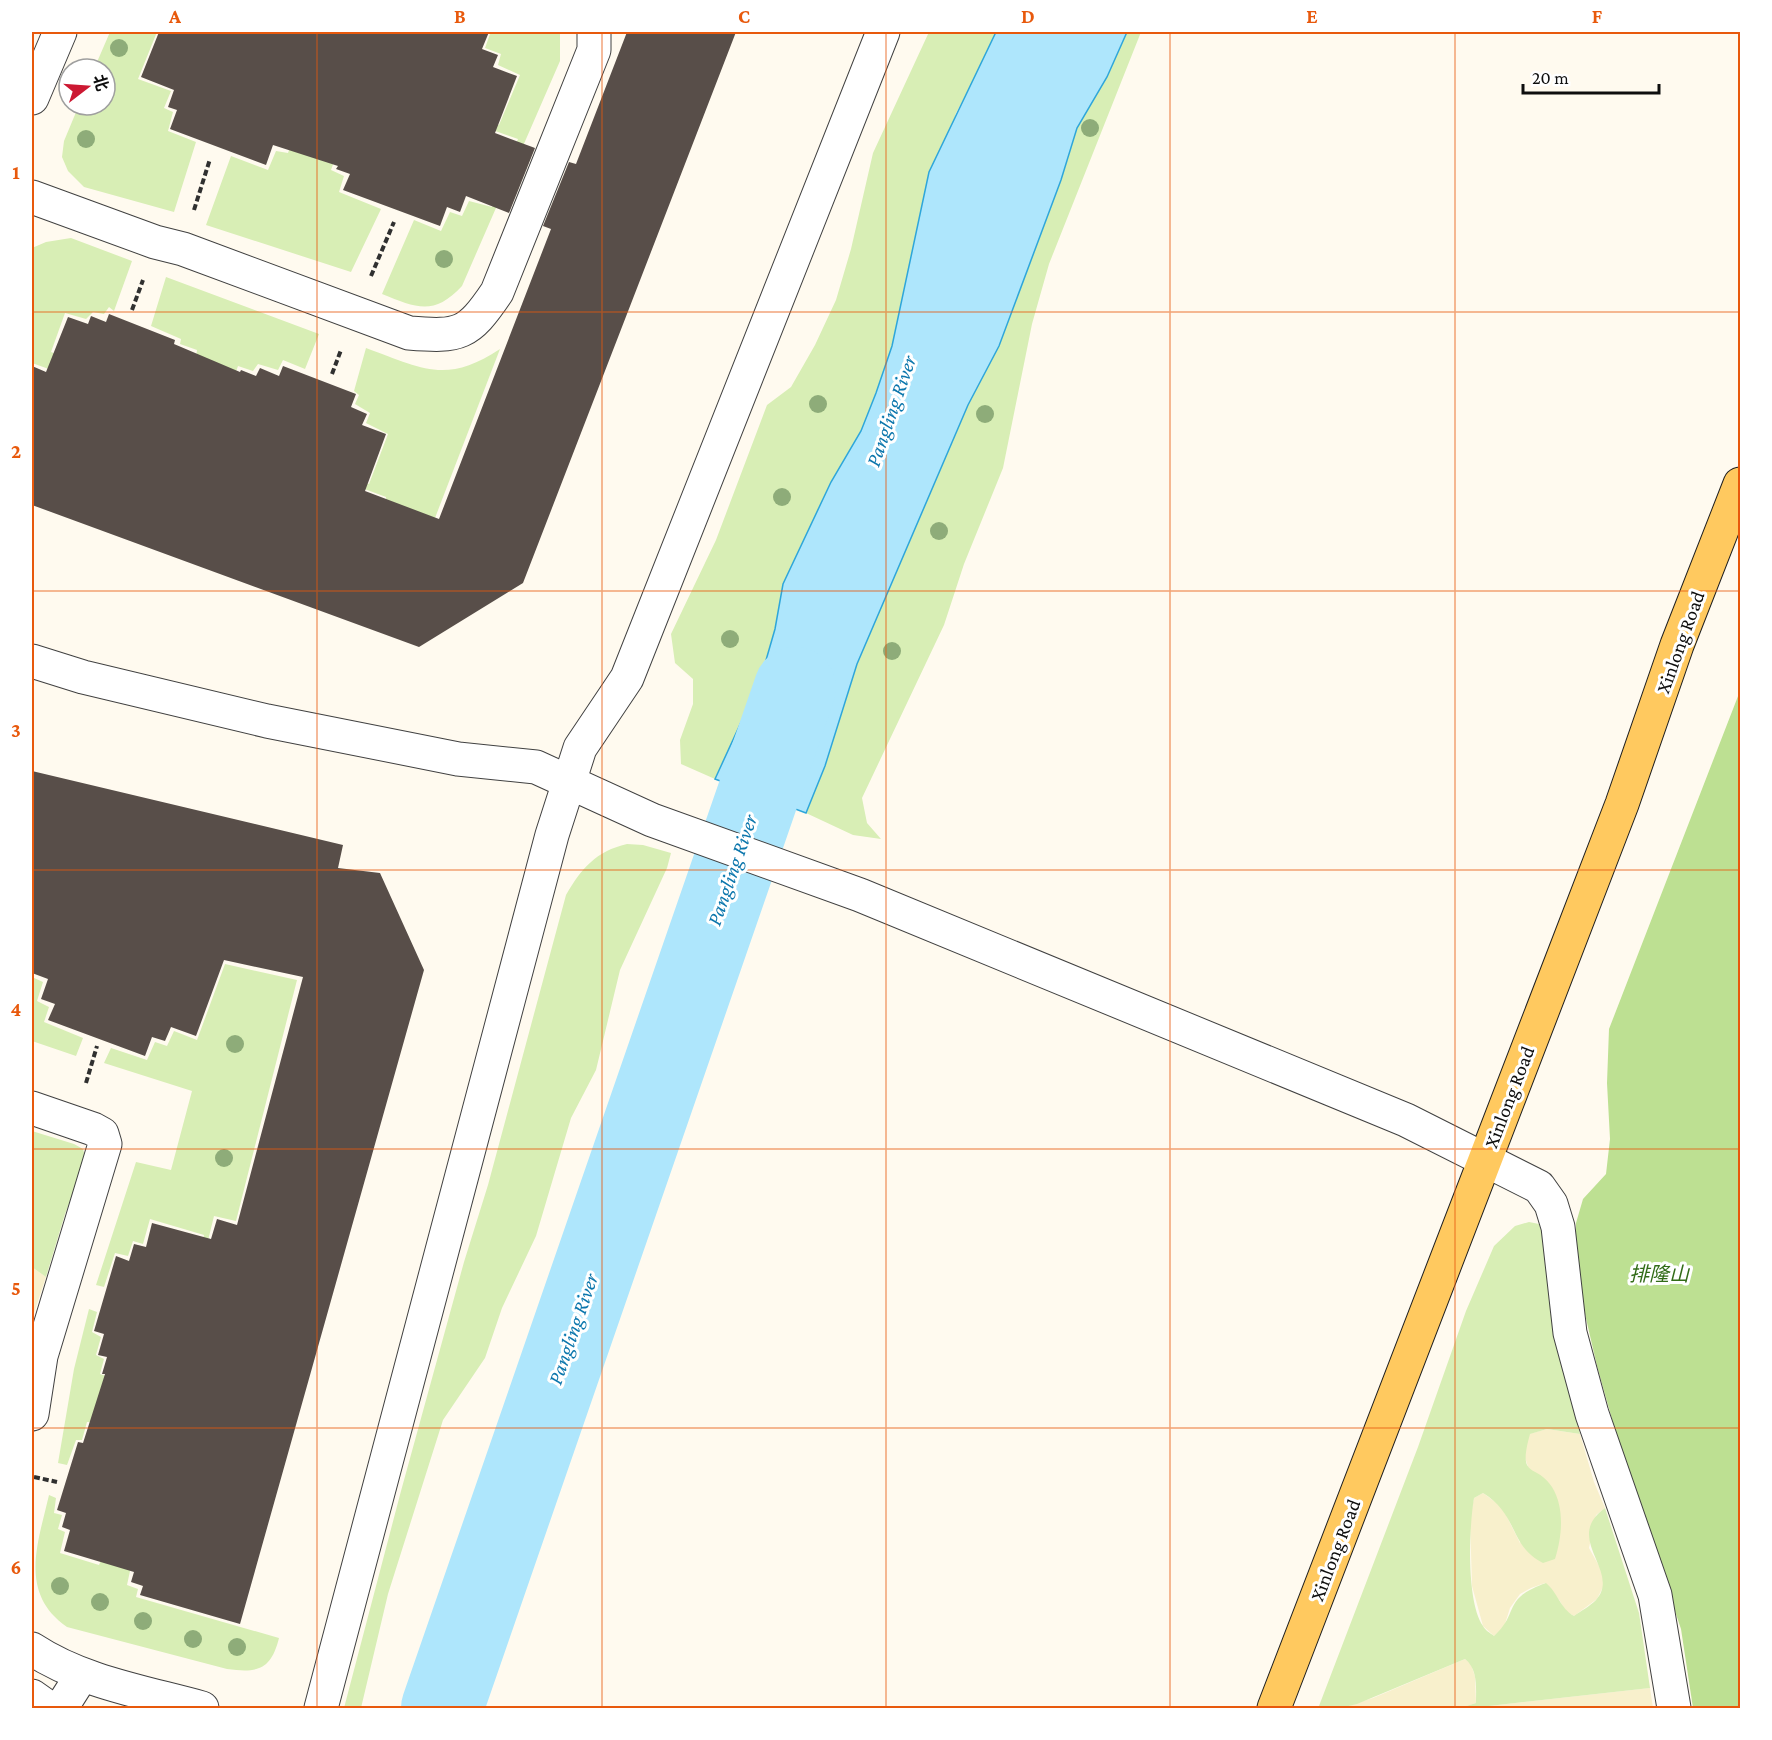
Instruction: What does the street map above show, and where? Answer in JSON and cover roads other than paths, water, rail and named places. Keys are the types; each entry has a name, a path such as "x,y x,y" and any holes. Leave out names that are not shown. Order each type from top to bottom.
{"main road":[{"name":"Xinlong Road","path":"1294,1708 1494,1165 1623,804 1677,645 1740,484"},
{"name":"Xinlong Road","path":"1274,1708 1494,1165 1740,534"}],"street":[{"path":"32,98 60,32"},
{"path":"32,197 155,242 183,249 409,333 447,336 477,321 498,292 594,51 594,32"},
{"path":"321,1708 529,916 580,747 627,678 883,32"},
{"path":"32,660 83,677 267,721 458,759 536,767 652,820 860,895 1406,1120 1539,1187 1551,1204 1558,1227 1570,1333 1601,1443 1655,1595 1674,1708"},
{"path":"32,1107 93,1129 102,1134 105,1144 41,1356 32,1414"},
{"path":"32,1649 54,1664 82,1675 202,1708"},
{"path":"60,1708 82,1675"},
{"path":"32,1696 49,1708"}],"water":[{"path":"996,32 1127,32 1107,77 1077,128 1061,180 999,346 968,405 857,664 825,766 806,813 715,779 760,681 775,629 783,584 831,482 861,431 876,393 892,346 929,172"}],"waterway":[{"name":"Pangling River","path":"442,1708 795,688"}],"park label":[{"name":"排隆山","path":"1659,1274"}]}
